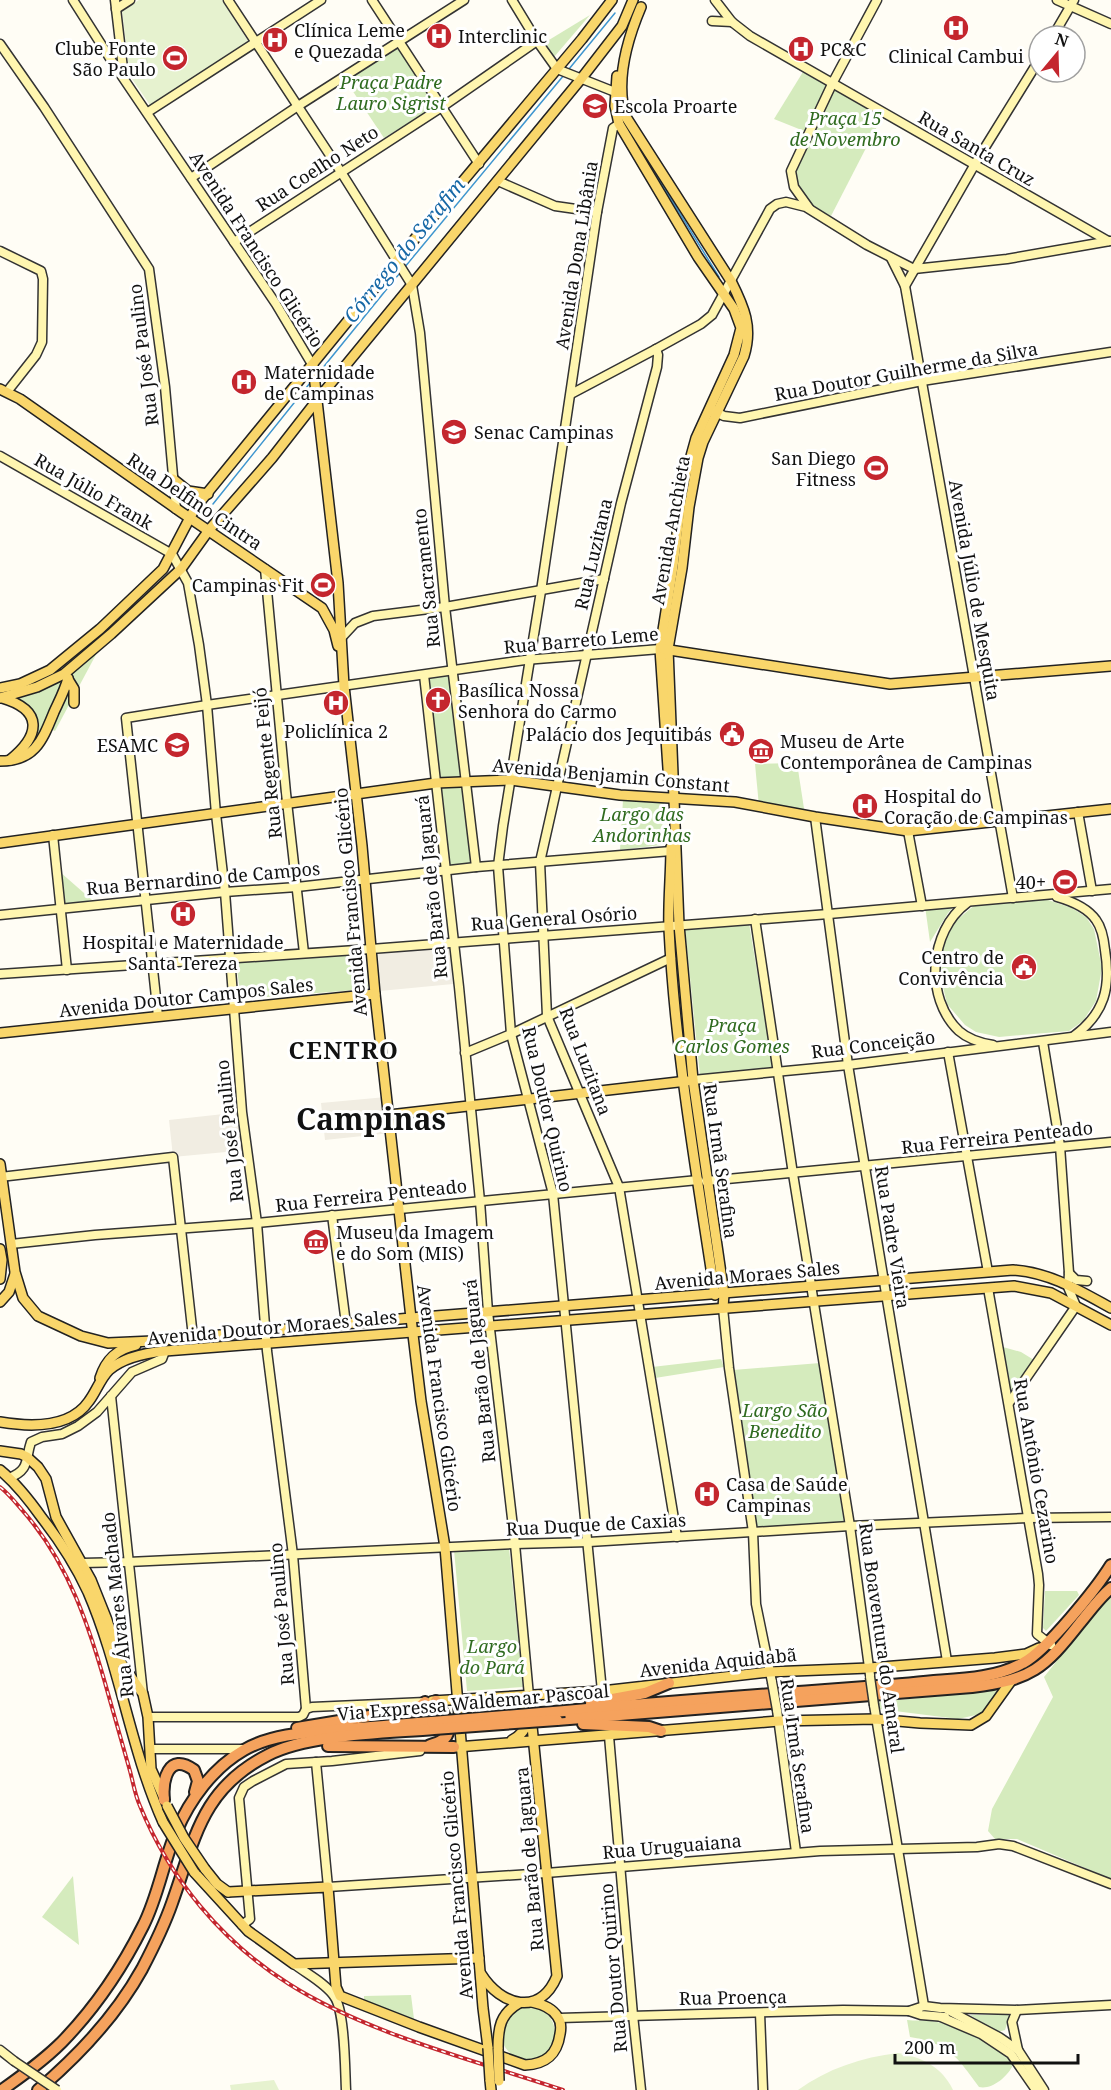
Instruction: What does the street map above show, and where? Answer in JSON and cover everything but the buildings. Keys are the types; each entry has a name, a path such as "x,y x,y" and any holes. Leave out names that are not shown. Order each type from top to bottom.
{"highway":[{"name":"Via Expressa Waldemar Pascoal","path":"565,1716 974,1678 1023,1663 1045,1644 1097,1585 1111,1565"},
{"name":"Via Expressa Waldemar Pascoal","path":"2,2090 62,2042 107,1987 128,1954 150,1911 175,1834 192,1801 208,1779 246,1749 302,1734 972,1687 1011,1681 1028,1674 1059,1650 1111,1588"},
{"path":"661,1731 649,1727 572,1724 565,1716 585,1704 645,1693 669,1683"},
{"path":"259,1744 287,1730 418,1708 431,1701 447,1717 448,1729 442,1740 423,1746"},
{"name":"Via Expressa Waldemar Pascoal","path":"38,2090 78,2054 141,1971 172,1906 197,1831 215,1797 228,1782 268,1754 302,1744 433,1725"},
{"path":"268,1754 335,1745 458,1747"},
{"path":"166,1803 165,1775 169,1769 182,1764 197,1774 198,1781 192,1801"}],"main road":[{"name":"Avenida Francisco Glicério","path":"73,0 276,304 314,370 338,583 344,686 357,794 375,994 412,1332 445,1547 459,1700 458,1747 473,1878 488,2048 495,2085"},
{"path":"125,80 115,4 130,0"},
{"name":"Rua Sacramento","path":"228,0 411,283 420,333 445,607 476,867"},
{"path":"148,112 321,0"},
{"path":"372,0 479,164"},
{"path":"191,178 298,106 464,0"},
{"path":"512,0 537,41 560,70 615,92"},
{"path":"0,688 20,684 50,670 100,629 163,569 189,518 314,370 398,262 479,164 560,70 612,0"},
{"name":"Rua Santa Cruz","path":"715,0 732,22 750,36 833,82 973,166 1109,241"},
{"path":"810,209 795,187 791,171 833,82 877,0"},
{"path":"1057,0 1072,3 1111,24"},
{"path":"0,698 66,676 181,569 209,530 272,458 317,395 498,180 639,3"},
{"name":"Avenida Dona Libânia","path":"571,394 597,212 613,128 619,124 615,92 625,37 639,3"},
{"name":"Avenida Anchieta","path":"639,3 631,32 622,84 624,109 630,124 731,281 743,303 748,323 744,356 690,454 683,484 664,649 672,798 674,926"},
{"path":"1060,24 1072,3"},
{"path":"712,21 732,22"},
{"name":"Rua Coelho Neto","path":"234,242 537,41"},
{"name":"Rua José Paulino","path":"0,44 150,269 165,387 176,509"},
{"path":"905,286 973,166 1027,79"},
{"name":"Avenida Anchieta","path":"619,124 692,247 737,315 741,328 740,336 713,411"},
{"path":"498,180 555,206 597,212"},
{"path":"571,394 707,319 717,308 770,209 777,204 786,202 810,209 891,258 914,269 1007,259 1109,241"},
{"path":"0,251 41,271 43,279 42,342 36,355 10,388 0,382"},
{"name":"Avenida Júlio de Mesquita","path":"891,258 905,286 1013,898"},
{"name":"Rua Luzitana","path":"656,349 657,367 621,503 540,862 547,1016 619,1186 677,1537"},
{"name":"Rua Doutor Guilherme da Silva","path":"713,411 730,418 740,418 922,381 1111,352"},
{"name":"Rua Delfino Cintra","path":"0,388 20,399 324,610 334,630 342,663"},
{"name":"Rua Doutor Quirino","path":"571,394 498,866 511,1035 553,1194 602,1691"},
{"name":"Rua Júlio Frank","path":"0,456 172,554"},
{"path":"173,479 188,491 208,494"},
{"name":"Rua José Paulino","path":"172,554 186,577 190,590 200,645 207,705 231,958 242,1118 257,1223 266,1343 292,1555 306,1709"},
{"name":"Rua Regente Feijó","path":"265,569 287,804 304,953"},
{"path":"342,637 350,627 362,620 604,579"},
{"name":"Rua Barreto Leme","path":"137,825 126,718 530,660 664,649 883,684 1111,666"},
{"path":"50,670 66,676 74,690 74,703"},
{"name":"Rua Barão de Jaguará","path":"424,675 471,1106 488,1312 515,1544 534,1740"},
{"path":"4,761 24,757 39,744 47,730 66,676"},
{"path":"0,698 20,704 31,715 33,722 33,730 27,743 4,761"},
{"name":"Avenida Benjamin Constant","path":"0,843 436,783 511,780 620,795 735,802 908,831 1111,809"},
{"name":"Avenida Anchieta","path":"672,798 671,851 674,926"},
{"path":"1078,812 1092,891"},
{"name":"Rua Padre Vieira","path":"815,817 848,1065 947,1661"},
{"path":"137,825 158,1016"},
{"path":"908,831 922,906"},
{"path":"53,835 67,970"},
{"name":"Rua Bernardino de Campos","path":"0,915 297,887 476,867 671,851"},
{"name":"Rua General Osório","path":"0,974 453,943 1053,896 1111,889"},
{"path":"1053,896 1077,904 1090,913 1100,926 1105,947 1107,983 1102,1002 1090,1023 1074,1036"},
{"path":"968,902 951,917 939,940 935,956 940,997 947,1015 960,1031 982,1043 999,1047"},
{"name":"Rua Boaventura do Amaral","path":"755,919 793,1174 850,1526 875,1719 924,2006"},
{"name":"Rua Irmã Serafina","path":"674,926 671,958 719,1295 723,1308 729,1368 753,1532 756,1604 779,1721 796,1852"},
{"name":"Rua Irmã Serafina","path":"674,926 689,1081"},
{"path":"465,1053 511,1035 671,958"},
{"name":"Avenida Doutor Campos Sales","path":"0,1033 375,994"},
{"name":"Rua Conceição","path":"389,1115 848,1065 1111,1032"},
{"path":"1043,1041 1060,1146 1070,1273 1068,1287 1076,1306 1111,1325"},
{"path":"948,1052 988,1272"},
{"name":"Rua Ferreira Penteado","path":"11,1244 400,1210 619,1186 793,1174 1111,1142"},
{"path":"1,1177 173,1157 193,1337"},
{"path":"0,1164 15,1272 9,1292 0,1302"},
{"path":"332,1215 346,1324"},
{"path":"0,1249 2,1260 0,1279"},
{"name":"Avenida Moraes Sales","path":"411,1318 1013,1270 1036,1272 1047,1276 1111,1308"},
{"name":"Avenida Doutor Moraes Sales","path":"15,1272 23,1298 33,1311 53,1323 97,1341 153,1341 411,1318"},
{"path":"1070,1273 1076,1280 1087,1281"},
{"name":"Avenida Moraes Sales","path":"490,1325 1014,1286 1051,1293 1076,1306"},
{"name":"Rua Antônio Cezarino","path":"988,1288 1039,1586 1037,1634 1045,1644"},
{"path":"1009,1403 1076,1306"},
{"name":"Avenida Doutor Moraes Sales","path":"13,1424 57,1422 68,1419 81,1411 106,1374 123,1360 136,1356 165,1351 490,1325"},
{"path":"94,1394 104,1365 109,1359 122,1350 153,1341"},
{"path":"9,1478 24,1470 30,1443 34,1439 62,1434 84,1422 97,1412 132,1372 162,1359 165,1351"},
{"name":"Rua Álvares Machado","path":"111,1396 142,1692 148,1717 151,1769 184,1838 217,1884 228,1892"},
{"path":"0,1422 13,1424"},
{"path":"0,1426 13,1424"},
{"path":"0,1451 21,1454 42,1472 61,1529 82,1563 107,1620 120,1660 142,1692"},
{"path":"0,1470 49,1527 77,1571 97,1616 150,1793 163,1822 194,1872 242,1925 334,1996 339,2005 346,2090"},
{"name":"Rua Duque de Caxias","path":"82,1563 588,1542 1028,1518 1111,1517"},
{"path":"1045,1644 1059,1650"},
{"name":"Avenida Aquidabã","path":"148,1717 299,1717 306,1709 312,1707 529,1696 669,1683 870,1672 947,1661 1021,1655 1045,1644"},
{"path":"242,1925 250,1920 240,1793 253,1781 286,1764 509,1742 779,1721 875,1719 971,1725 986,1716 1011,1681"},
{"path":"121,1698 128,1688 133,1687 142,1692"},
{"path":"509,1742 523,1733 526,1728 525,1712 521,1704 512,1697"},
{"path":"459,1714 479,1699"},
{"name":"Rua Doutor Quirino","path":"609,1736 641,2090"},
{"name":"Rua Barão de Jaguara","path":"532,2002 548,1993 556,1976 534,1740"},
{"path":"150,1749 246,1749"},
{"path":"316,1762 336,1964 336,1987 340,1996 343,1999 525,2065 542,2063 550,2058 557,2049 561,2028 558,2018 545,2007 532,2002 519,2003 508,2010 501,2020 499,2026 498,2049 495,2085"},
{"name":"Rua Uruguaiana","path":"228,1892 546,1874 796,1852 977,1847 999,1844 1013,1846 1111,1884"},
{"path":"225,1908 225,1898 228,1892"},
{"path":"294,1964 479,1958"},
{"path":"481,1973 489,1987 495,1992 519,2003"},
{"name":"Rua Proença","path":"558,2018 843,2010 909,2011 921,2015 1111,2005"},
{"name":"Rua Proença","path":"909,2011 924,2006 940,2013 959,2014 1002,2009"},
{"path":"1017,2010 1012,2018 1012,2028 1018,2050 1044,2090"},
{"path":"760,2013 763,2090"},
{"path":"940,2013 981,2034 1011,2054 1036,2090"},
{"path":"959,2014 1018,2050"},
{"path":"998,2036 1012,2028"},
{"path":"0,2050 57,2090"}],"green space":[{"name":"Clube Fonte São Paulo","path":"139,0 222,0 248,41 150,105 130,76 122,11"},
{"path":"590,15 554,57 544,43"},
{"name":"Praça Padre Lauro Sigrist","path":"398,47 437,105 384,138 346,81"},
{"path":"806,67 833,83 809,133 774,119"},
{"name":"Praça 15 de Novembro","path":"835,87 883,115 831,216 809,204 793,173"},
{"path":"99,649 55,731 50,729 69,674"},
{"path":"452,670 475,867 443,870 424,676"},
{"path":"63,678 42,732 29,750 21,756 34,735 36,722 32,711 18,698 39,692"},
{"path":"797,763 805,815 759,806 755,764"},
{"name":"Largo das Andorinhas","path":"623,800 664,803 661,845 620,850"},
{"path":"60,872 92,900 62,906"},
{"path":"1045,899 1072,908 1086,917 1094,929 1102,968 1096,1001 1083,1021 1069,1031 999,1037 976,1032 965,1025 947,1004 941,978 942,951 949,932 958,919 976,904"},
{"path":"956,904 948,913 930,942 925,906"},
{"name":"Praça Carlos Gomes","path":"749,923 773,1068 700,1076 685,928"},
{"path":"364,954 368,989 241,999 236,962"},
{"path":"1003,1347 1021,1352 1034,1360 1011,1394"},
{"path":"721,1359 724,1367 655,1378 652,1367"},
{"name":"Largo São Benedito","path":"820,1363 844,1523 757,1527 733,1370"},
{"name":"Largo do Pará","path":"509,1548 523,1687 467,1691 454,1550"},
{"path":"1045,1591 1077,1591 1079,1595 1046,1631 1043,1628"},
{"path":"1111,1596 1111,1879 1017,1839 995,1839 988,1831 992,1809 1053,1697 1044,1677 1107,1598"},
{"path":"1001,1690 985,1713 958,1719 879,1709 878,1702"},
{"path":"73,1876 79,1945 42,1917"},
{"path":"411,1995 414,2019 364,2000 364,1996"},
{"path":"523,2006 533,2006 543,2010 551,2018 555,2033 551,2048 543,2056 533,2060 523,2060 513,2056 505,2048 501,2038 501,2028 505,2018 513,2010"},
{"path":"970,2015 1010,2015 1005,2030 998,2032"},
{"path":"907,2020 931,2021 963,2030 985,2041 1012,2060 1012,2067 998,2082 988,2087 979,2087 951,2053 934,2043 910,2037"},
{"path":"898,2053 930,2064 943,2075 953,2090 798,2090 845,2065"},
{"path":"274,2080 279,2090 231,2090 230,2085"}],"shaded area":[{"path":"450,947 453,984 380,991 378,952"},
{"path":"386,1097 391,1133 325,1140 321,1103"},
{"path":"242,1112 247,1150 173,1157 169,1120"}],"waterway":[{"name":"Córrego do Serafim","path":"569,69 615,13"},
{"name":"Córrego do Serafim","path":"404,268 564,75"},
{"path":"634,139 719,277"},
{"name":"Córrego do Serafim","path":"317,375 399,274"},
{"name":"Córrego do Serafim","path":"213,504 310,383"}],"railway":[{"path":"0,1487 38,1530 65,1574 86,1621 140,1806 167,1859 201,1907 220,1928 265,1967 320,2002 422,2045 563,2090"}],"place":[{"name":"Clinical Cambui","path":"956,28"},
{"name":"Interclinic","path":"439,36"},
{"name":"Clínica Leme e Quezada","path":"275,40"},
{"name":"PC&C","path":"801,49"},
{"name":"Clube Fonte São Paulo","path":"175,58"},
{"name":"Escola Proarte","path":"595,106"},
{"name":"Maternidade de Campinas","path":"244,382"},
{"name":"Senac Campinas","path":"454,432"},
{"name":"San Diego Fitness","path":"876,468"},
{"name":"Campinas Fit","path":"323,585"},
{"name":"Basílica Nossa Senhora do Carmo","path":"438,700"},
{"name":"Policlínica 2","path":"336,703"},
{"name":"Palácio dos Jequitibás","path":"732,734"},
{"name":"ESAMC","path":"177,745"},
{"name":"Museu de Arte Contemporânea de Campinas","path":"761,751"},
{"name":"Hospital do Coração de Campinas","path":"865,806"},
{"name":"40+","path":"1065,882"},
{"name":"Hospital e Maternidade Santa Tereza","path":"183,914"},
{"name":"Centro de Convivência","path":"1024,967"},
{"name":"Museu da Imagem e do Som (MIS)","path":"316,1242"},
{"name":"Casa de Saúde Campinas","path":"707,1494"}],"district":[{"name":"CENTRO","path":"344,1049"},
{"name":"Campinas","path":"371,1118"}]}
